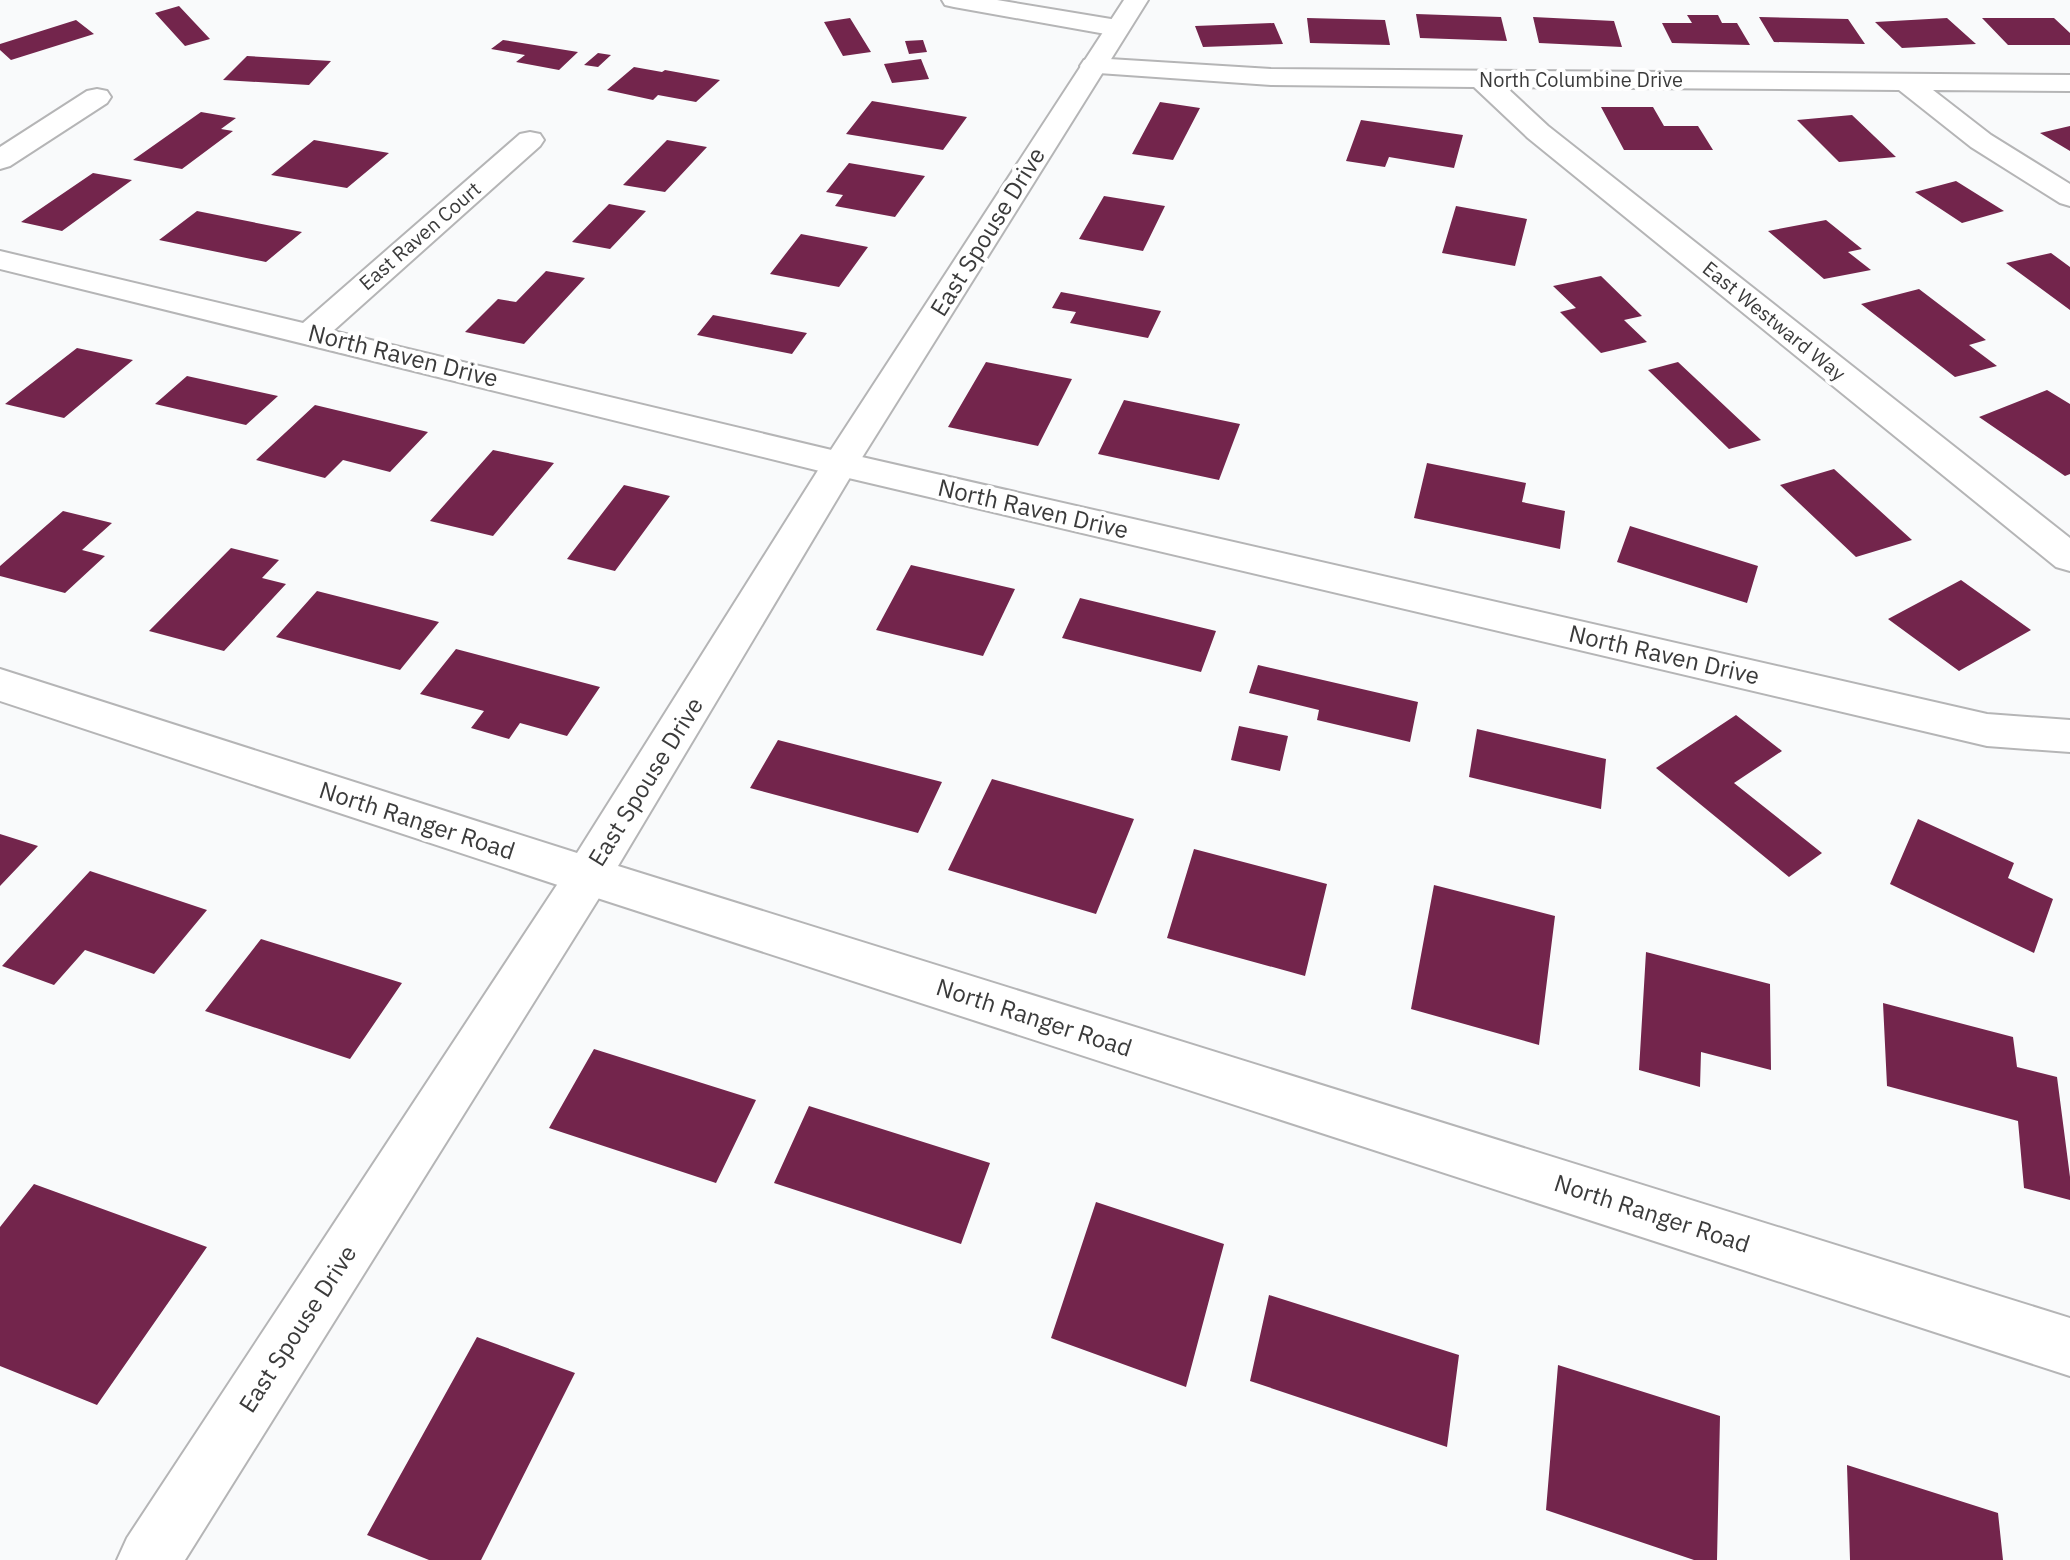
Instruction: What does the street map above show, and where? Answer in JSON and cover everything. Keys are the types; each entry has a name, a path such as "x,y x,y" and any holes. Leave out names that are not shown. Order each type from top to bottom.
{"street":[{"path":"954,0 1126,14"},
{"name":"East Spouse Drive","path":"149,1560 588,876 840,464 1126,14"},
{"name":"North Columbine Drive","path":"1093,66 1196,74 1483,80 2070,83"},
{"name":"East Westward Way","path":"1483,80 1538,132 2070,558"},
{"path":"1907,83 1981,141 2070,197"},
{"path":"0,160 97,97"},
{"name":"East Raven Court","path":"311,333 530,140"},
{"name":"North Raven Drive","path":"0,260 311,333 840,464 1971,726 2070,736"},
{"name":"North Ranger Road","path":"0,685 588,876 2070,1347"}],"building":[{"path":"179,6 210,39 185,46 155,13"},
{"path":"1416,14 1501,17 1507,41 1420,38"},
{"path":"1687,15 1718,15 1722,23 1737,23 1750,45 1672,43 1662,23 1692,23"},
{"path":"1533,17 1614,21 1622,47 1539,43"},
{"path":"1759,17 1848,19 1865,44 1774,42"},
{"path":"850,18 871,52 843,56 824,22"},
{"path":"1307,18 1385,20 1390,45 1310,43"},
{"path":"1947,18 1976,44 1902,48 1875,22"},
{"path":"1982,18 2054,18 2070,33 2070,45 2008,45"},
{"path":"76,20 94,34 11,60 0,50 0,44"},
{"path":"1274,23 1283,44 1203,47 1195,26"},
{"path":"503,40 578,52 559,70 516,62 525,55 491,49"},
{"path":"923,40 927,52 909,54 905,41"},
{"path":"598,53 611,55 598,67 584,65"},
{"path":"247,56 331,61 309,85 223,80"},
{"path":"921,59 929,79 892,83 884,64"},
{"path":"634,67 720,80 696,102 658,95 653,100 607,90"},
{"path":"872,101 967,117 943,150 846,134"},
{"path":"1160,102 1200,108 1173,160 1132,154"},
{"path":"1601,107 1653,107 1664,126 1698,126 1713,150 1624,150"},
{"path":"201,112 236,118 221,129 233,131 182,169 133,160"},
{"path":"1852,115 1896,157 1839,162 1797,120"},
{"path":"1361,120 1463,135 1454,168 1389,157 1385,167 1346,161"},
{"path":"2070,126 2070,151 2040,133"},
{"path":"314,140 389,153 347,188 271,175"},
{"path":"667,140 707,147 665,192 623,185"},
{"path":"849,163 925,176 895,217 835,206 843,195 826,192"},
{"path":"93,173 132,180 62,231 21,222"},
{"path":"1956,181 2004,211 1962,223 1915,192"},
{"path":"1104,196 1165,206 1143,251 1079,239"},
{"path":"609,204 646,211 610,249 572,242"},
{"path":"1456,206 1527,219 1515,266 1442,253"},
{"path":"197,211 302,232 266,262 159,240"},
{"path":"1826,220 1862,249 1848,252 1871,270 1824,279 1768,231"},
{"path":"801,234 868,247 839,287 770,274"},
{"path":"2051,253 2070,267 2070,310 2006,263"},
{"path":"546,271 585,278 524,344 465,332 498,299 516,302"},
{"path":"1601,276 1642,316 1624,320 1647,342 1601,353 1560,312 1576,308 1553,286"},
{"path":"1919,289 1986,340 1969,345 1997,366 1955,377 1861,304"},
{"path":"1061,292 1161,311 1148,338 1070,323 1076,312 1052,308"},
{"path":"713,315 807,333 792,354 697,335"},
{"path":"77,348 133,360 64,418 5,404"},
{"path":"986,362 1072,379 1038,446 948,427"},
{"path":"1678,362 1761,440 1729,449 1648,370"},
{"path":"187,376 278,396 246,425 155,404"},
{"path":"2047,390 2070,404 2070,474 2065,476 1979,417"},
{"path":"1124,400 1240,424 1219,480 1098,454"},
{"path":"315,405 428,432 390,472 343,460 325,478 256,460"},
{"path":"493,450 554,463 493,536 430,521"},
{"path":"1427,463 1526,483 1522,502 1565,511 1560,549 1414,518"},
{"path":"1834,469 1912,540 1856,557 1780,485"},
{"path":"624,485 670,496 615,571 567,559"},
{"path":"63,511 112,523 82,550 105,556 65,593 0,576 0,566"},
{"path":"1630,526 1758,566 1747,603 1617,562"},
{"path":"231,548 279,560 262,578 286,584 224,651 149,631"},
{"path":"911,565 1015,589 983,656 876,630"},
{"path":"1961,580 2031,630 1959,671 1888,619"},
{"path":"317,591 439,622 400,670 276,637"},
{"path":"1080,598 1216,631 1201,672 1062,638"},
{"path":"456,649 600,687 567,736 520,723 509,739 471,728 484,711 420,694"},
{"path":"1258,665 1418,702 1410,742 1317,720 1319,710 1249,693"},
{"path":"1736,715 1782,751 1734,783 1822,853 1789,877 1656,768"},
{"path":"1239,726 1288,736 1280,771 1231,760"},
{"path":"1477,729 1606,759 1601,809 1469,777"},
{"path":"778,740 942,782 918,833 750,788"},
{"path":"992,779 1134,819 1096,914 948,870"},
{"path":"1918,819 2014,863 2008,878 2053,899 2034,953 1890,884"},
{"path":"0,834 38,846 0,886"},
{"path":"1194,849 1327,884 1305,976 1167,938"},
{"path":"90,871 207,910 154,974 85,950 54,985 2,966"},
{"path":"1434,885 1555,916 1539,1045 1411,1009"},
{"path":"261,939 402,983 350,1059 205,1011"},
{"path":"1646,952 1770,984 1771,1070 1701,1052 1700,1087 1639,1070"},
{"path":"1883,1003 2013,1037 2017,1067 2057,1077 2070,1177 2070,1200 2024,1188 2018,1121 1887,1086"},
{"path":"594,1049 756,1100 716,1183 549,1128"},
{"path":"809,1106 990,1163 961,1244 774,1183"},
{"path":"34,1184 207,1247 97,1405 0,1366 0,1227"},
{"path":"1096,1202 1224,1244 1186,1387 1051,1338"},
{"path":"1269,1295 1459,1355 1447,1447 1250,1381"},
{"path":"477,1337 575,1373 481,1560 429,1560 367,1535"},
{"path":"1558,1365 1720,1416 1717,1560 1694,1560 1546,1510"},
{"path":"1847,1465 1998,1513 2003,1560 1850,1560"}]}
